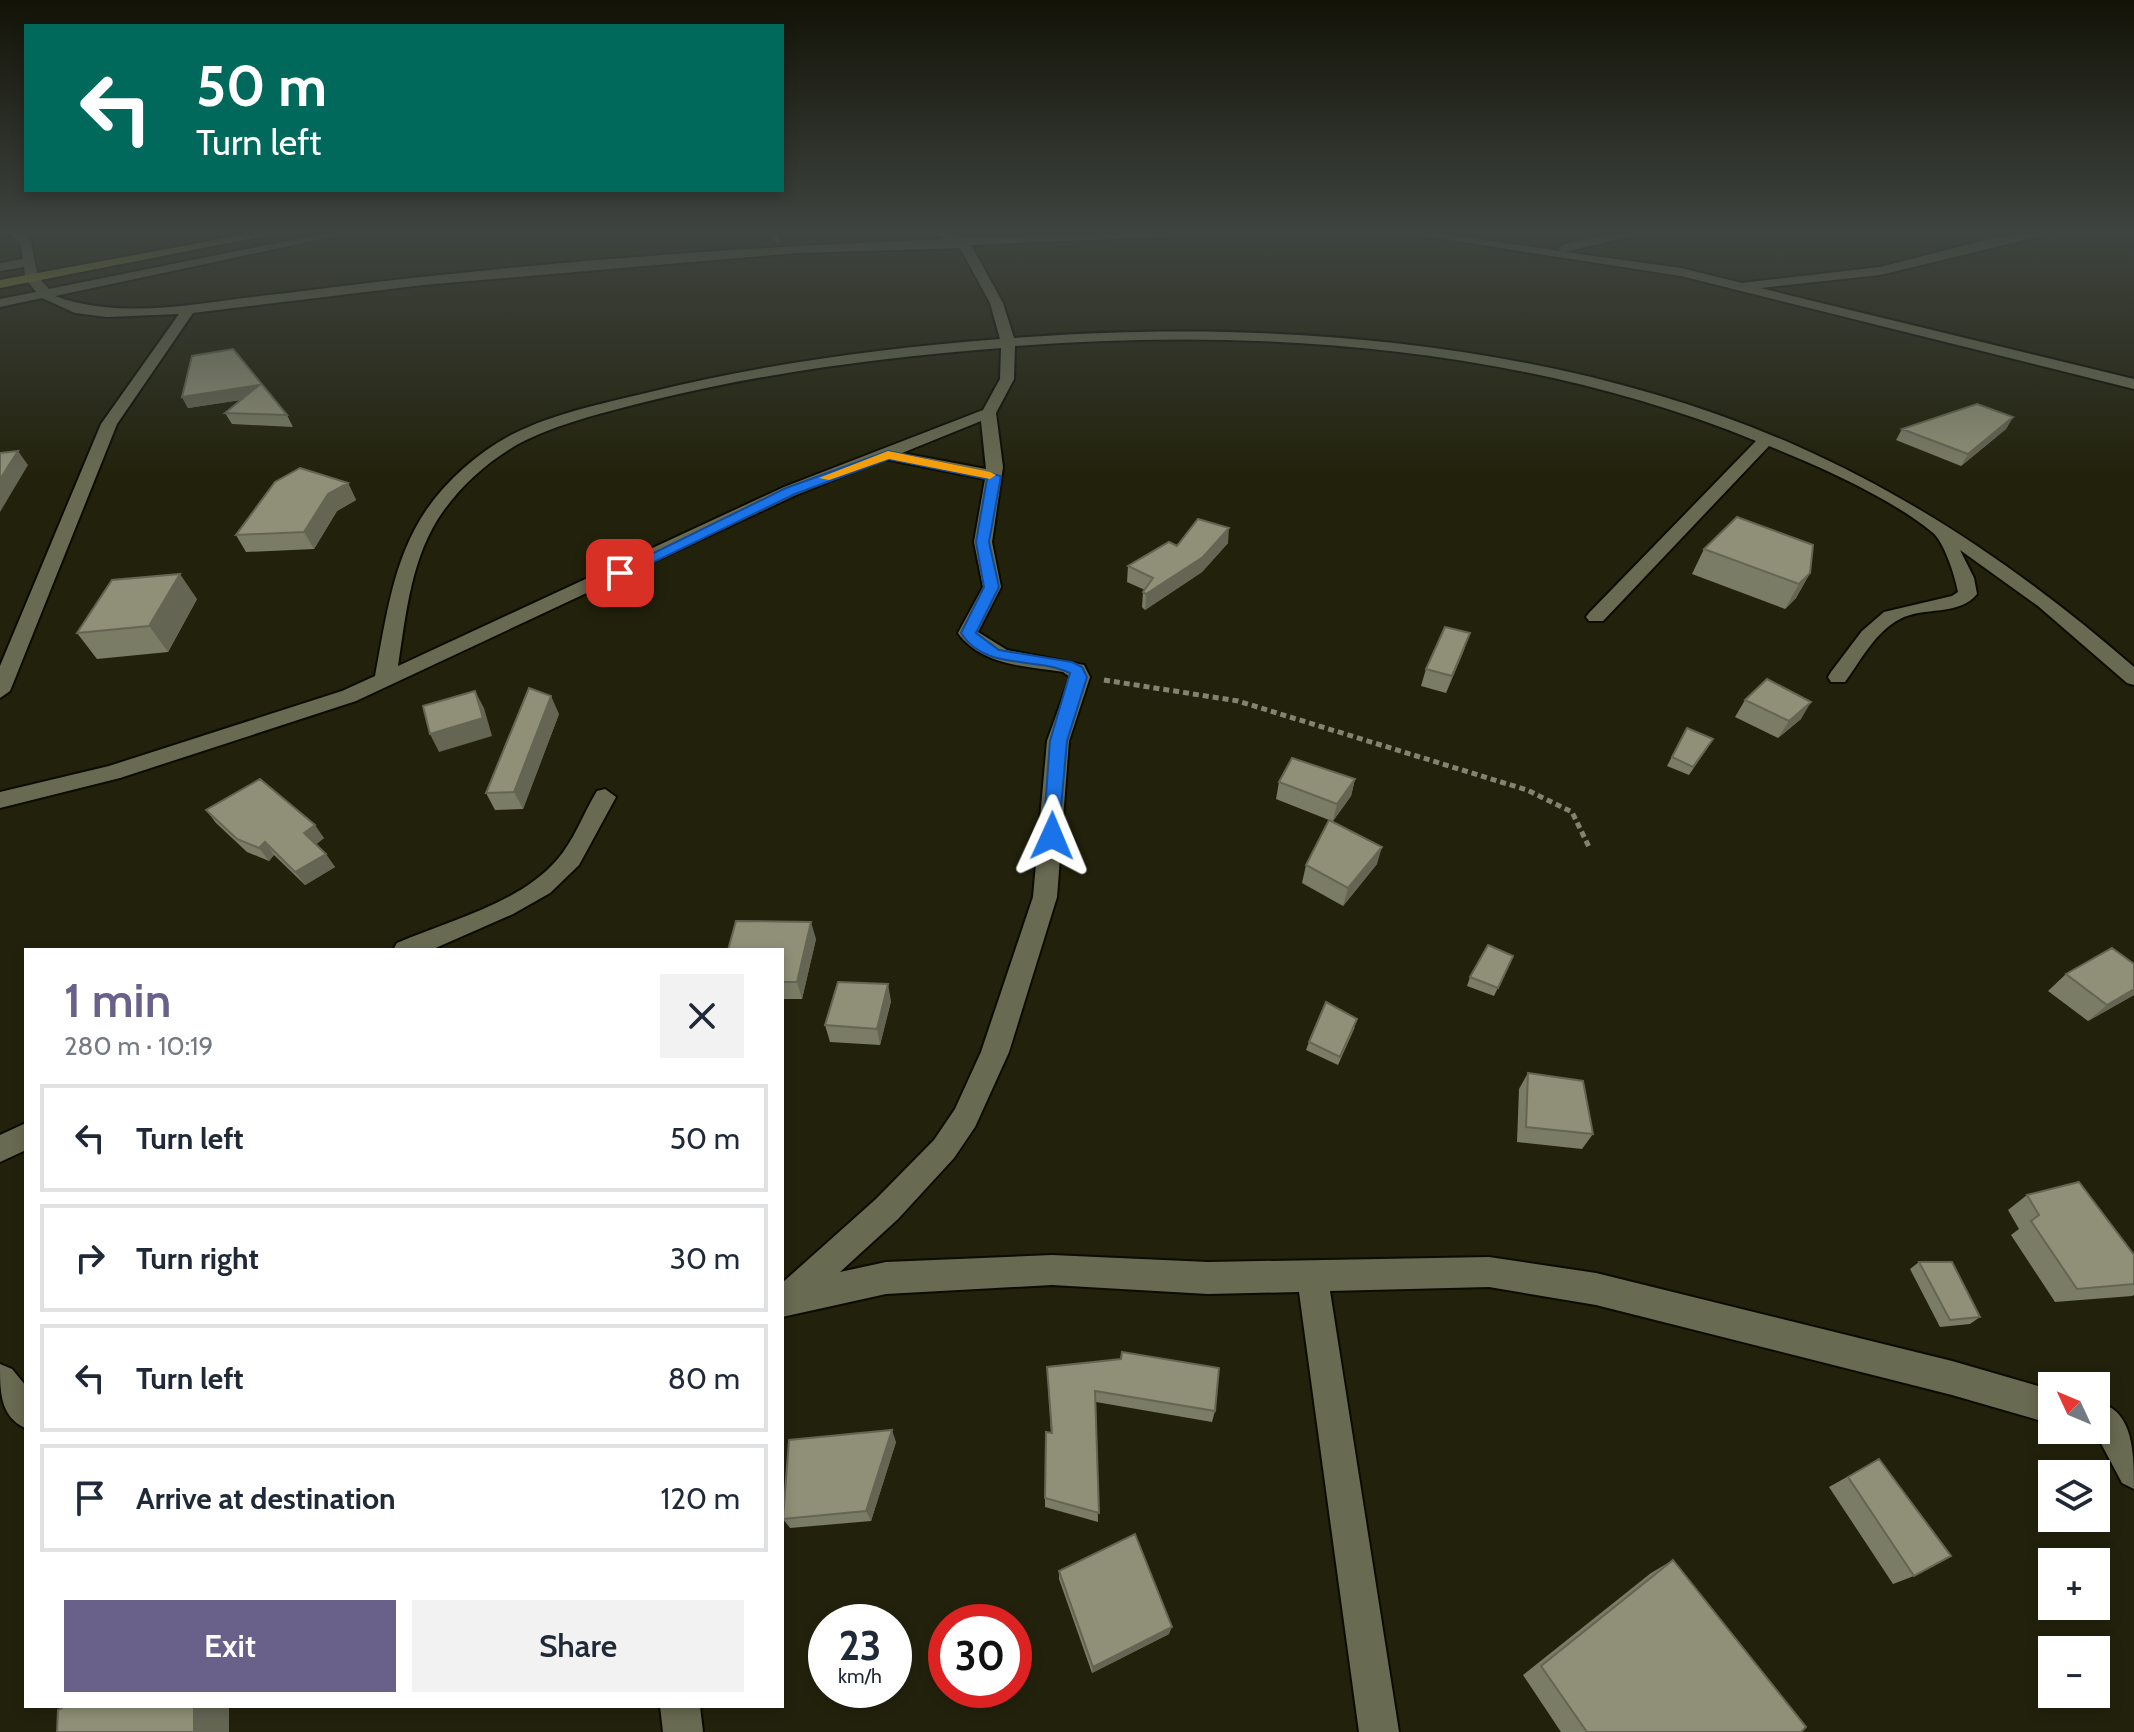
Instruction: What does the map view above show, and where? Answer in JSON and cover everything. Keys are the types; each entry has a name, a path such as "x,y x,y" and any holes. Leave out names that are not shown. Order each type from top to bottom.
{"street":[{"path":"0,691 109,424 186,313"},
{"path":"0,800 112,773 322,706 620,573 780,495 988,413 999,402 1007,381 1010,341 1000,313"},
{"path":"1844,313 2134,384"},
{"path":"385,680 408,558 433,509 477,465 506,445 569,418 726,377 852,357 1010,341 1123,334 1277,340 1463,355 1607,386 1766,440 1888,498 2044,601 2134,678"},
{"path":"784,1302 887,1209 944,1149 965,1118 995,1052 1045,897 1058,741 1080,677 1077,670 1067,666 995,654 973,640 968,633 992,587 983,542 994,476 988,413"},
{"path":"1596,617 1766,440"},
{"path":"888,455 994,476"},
{"path":"1838,677 1878,626 1891,615 1958,602 1968,594 1965,578 1942,533"},
{"path":"410,948 528,893 556,875 572,856 605,797"},
{"path":"0,1149 24,1137"},
{"path":"784,1302 886,1278 1052,1270 1208,1278 1489,1272 1596,1289 1952,1378 2038,1403"},
{"path":"1312,1274 1379,1732"},
{"path":"0,1381 17,1411"},
{"path":"2113,1425 2134,1471"},
{"path":"680,1708 683,1732"}],"path":[{"path":"1080,677 1238,701 1527,790 1572,812 1590,849"}],"building":[{"path":"233,349 287,415 225,413 259,385 182,397 192,356"},
{"path":"1977,404 2013,417 1968,454 1902,429"},
{"path":"18,451 0,479 0,453"},
{"path":"300,468 348,483 328,494 304,532 236,535 275,482"},
{"path":"1737,517 1813,545 1810,573 1799,584 1704,549"},
{"path":"1198,519 1229,528 1203,557 1146,594 1143,592 1153,578 1128,566 1169,542 1177,546"},
{"path":"180,574 149,626 77,633 112,580"},
{"path":"1445,627 1470,633 1452,676 1426,669"},
{"path":"1767,679 1811,702 1789,721 1745,700"},
{"path":"529,688 551,696 514,792 486,793"},
{"path":"475,691 483,718 430,734 423,706"},
{"path":"1687,728 1713,739 1693,767 1672,757"},
{"path":"1292,758 1355,779 1337,804 1279,782"},
{"path":"260,779 315,825 304,833 326,854 295,872 265,842 259,848 237,839 206,810"},
{"path":"1329,820 1382,847 1348,888 1306,865"},
{"path":"736,921 811,922 797,982 784,982 784,948 729,948"},
{"path":"1488,945 1513,956 1498,988 1470,977"},
{"path":"2112,948 2134,964 2134,989 2107,1005 2066,974"},
{"path":"838,982 888,984 877,1029 825,1025"},
{"path":"1326,1002 1357,1019 1340,1057 1309,1042"},
{"path":"1528,1073 1583,1081 1593,1134 1526,1127"},
{"path":"2079,1182 2134,1255 2134,1284 2077,1289 2031,1221 2039,1215 2027,1195"},
{"path":"1919,1262 1952,1262 1980,1317 1950,1320"},
{"path":"1122,1352 1219,1368 1215,1411 1095,1391 1099,1513 1045,1498 1046,1432 1052,1433 1047,1367 1121,1359"},
{"path":"892,1430 866,1511 784,1519 789,1440"},
{"path":"1879,1459 1951,1556 1914,1576 1848,1477"},
{"path":"1135,1534 1172,1627 1093,1667 1059,1571"},
{"path":"1673,1560 1806,1727 1801,1732 1587,1732 1541,1666"},
{"path":"194,1708 194,1732 57,1732 58,1710"}],"slow traffic":[{"path":"825,478 888,455 990,475"}],"route":[{"path":"620,573 760,504 888,455 994,476 985,513 983,542 992,587 968,633 973,640 995,654 1067,666 1077,670 1080,677 1058,741 1052,836"}]}
